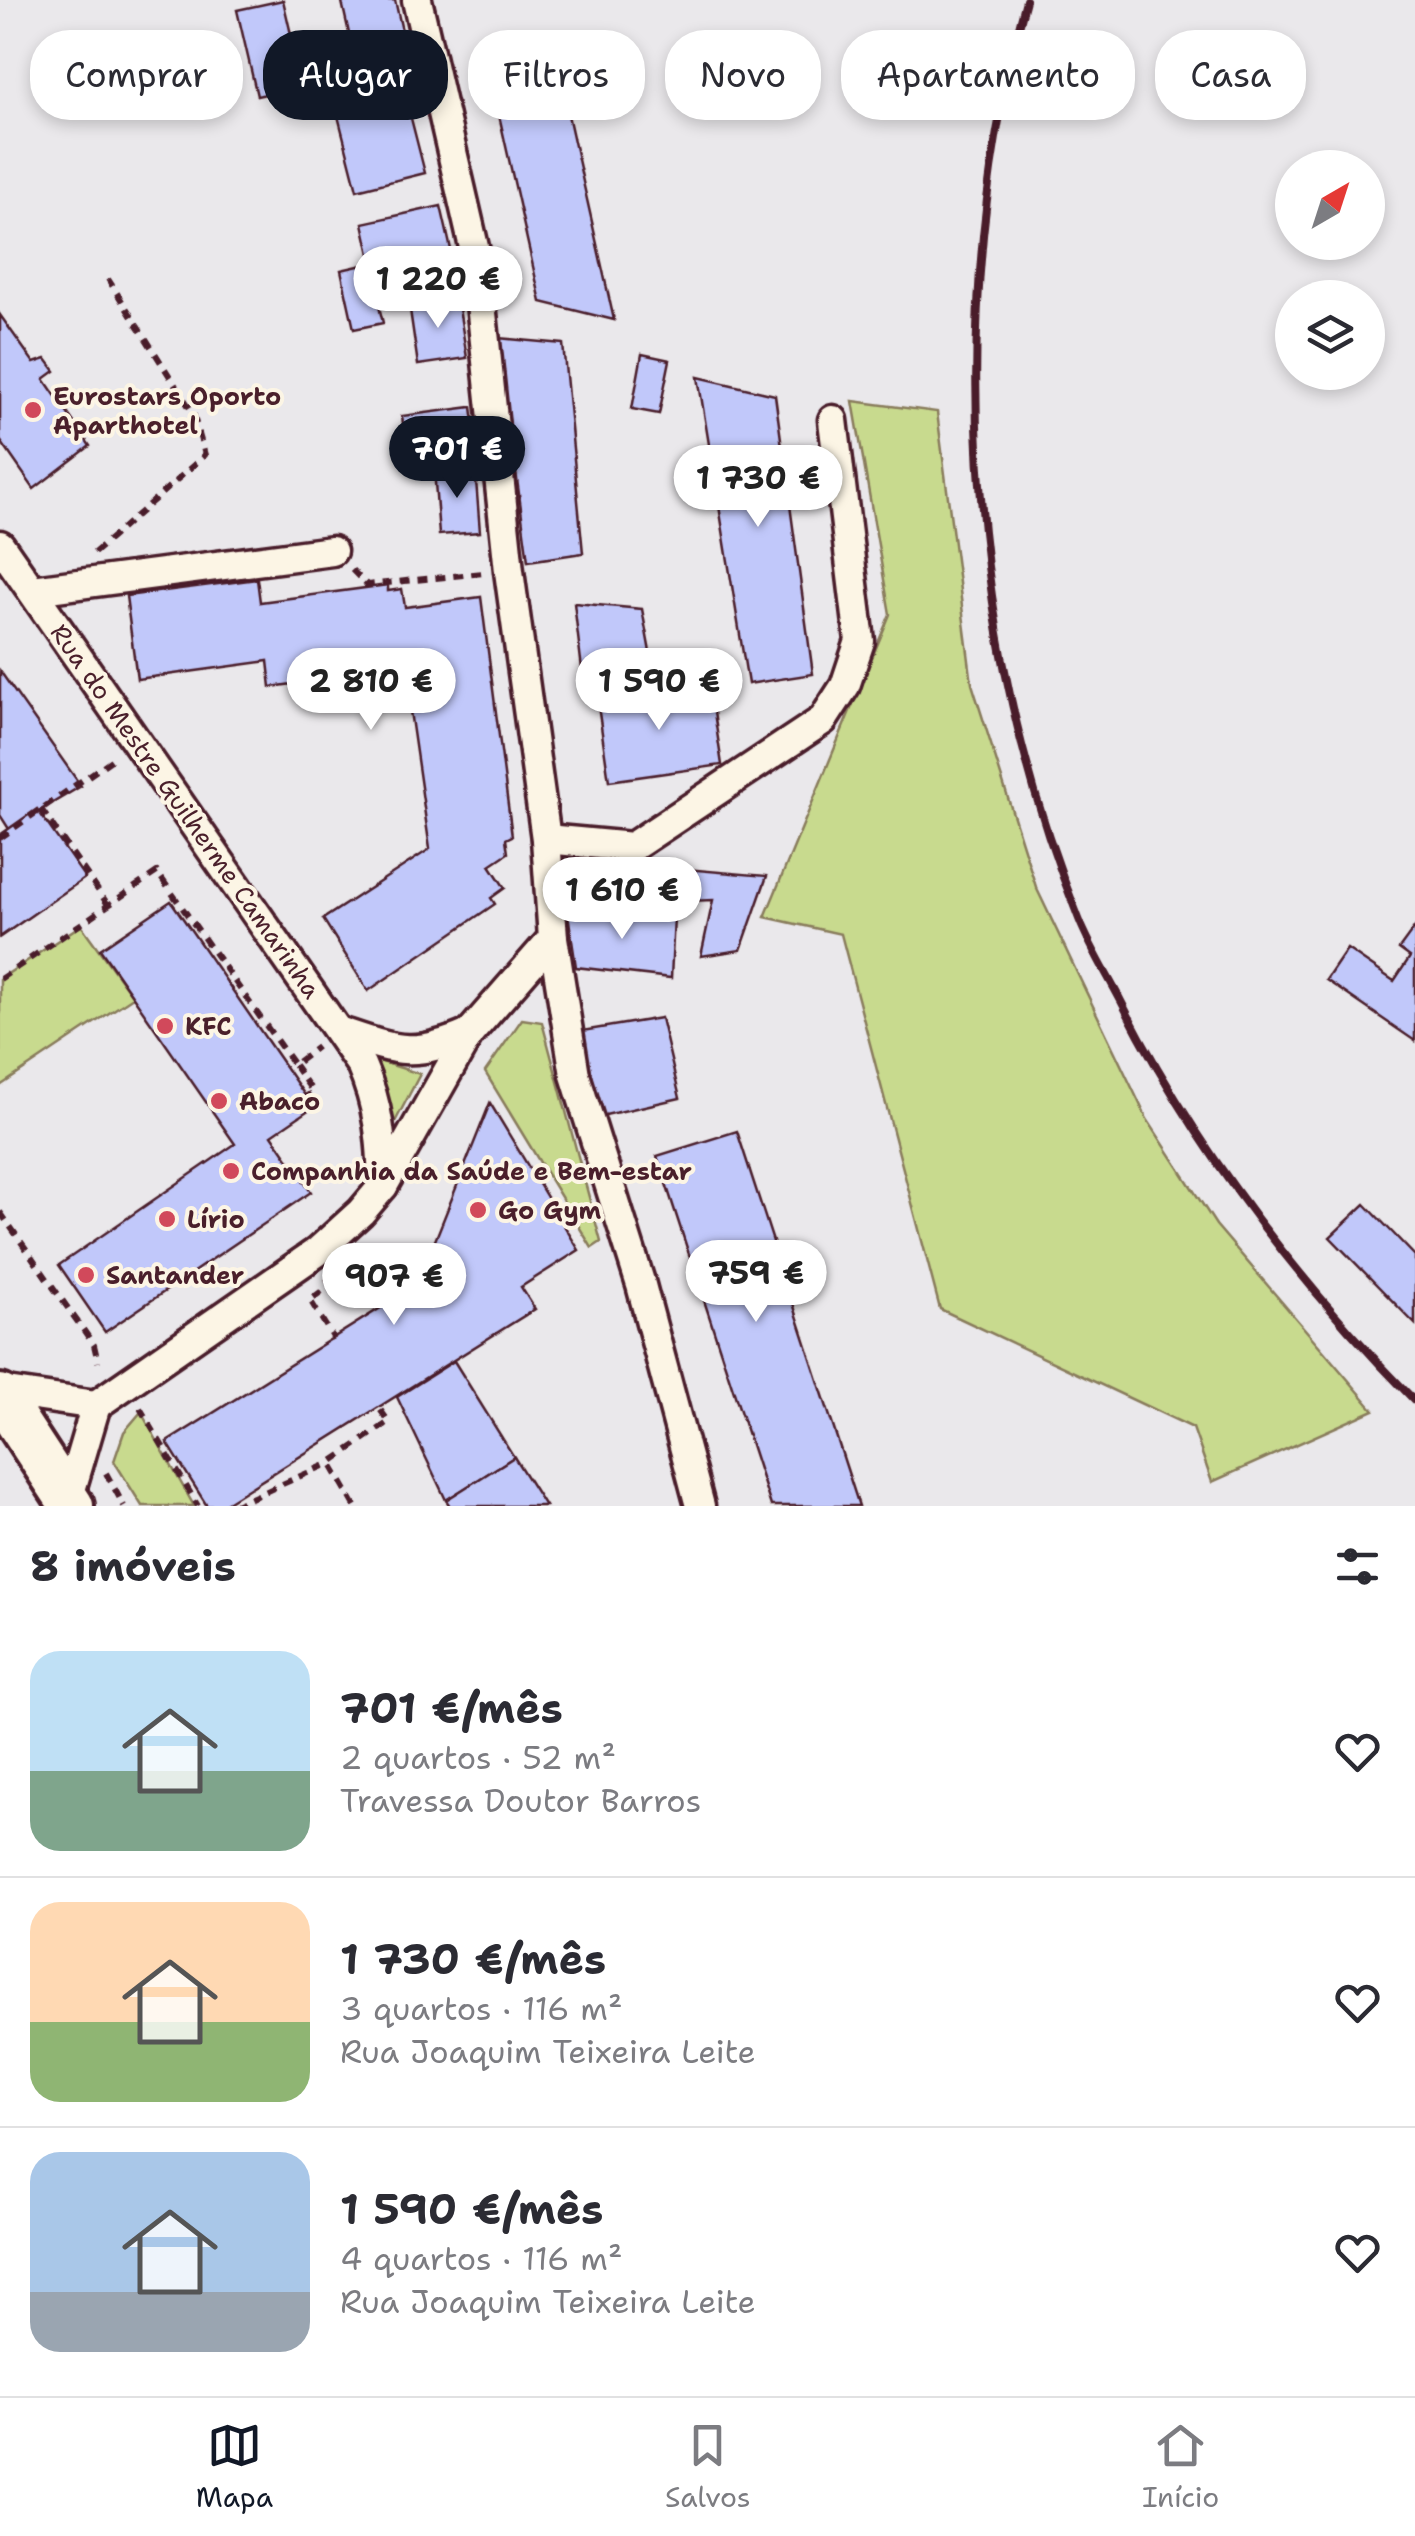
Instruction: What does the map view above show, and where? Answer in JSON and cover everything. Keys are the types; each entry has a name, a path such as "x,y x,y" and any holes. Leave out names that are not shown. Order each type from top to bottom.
{"main road":[{"path":"0,1394 70,1503"}],"street":[{"path":"417,0 476,256 509,571 546,839 553,938 575,1075 641,1285 700,1506"},
{"path":"546,839 632,848 823,720 845,686 860,641 833,420"},
{"name":"Rua do Mestre Guilherme Camarinha","path":"0,545 338,1031 374,1094 381,1128 383,1186"},
{"name":"Rua do Mestre Guilherme Camarinha","path":"34,590 332,551"},
{"path":"70,1503 96,1405 317,1252 383,1186 469,1034 553,938"},
{"path":"338,1031 376,1044 432,1051 469,1034"},
{"path":"0,1394 96,1405"}],"path":[{"path":"87,583 92,555 205,455 193,413 108,279"},
{"path":"332,551 367,584 509,571"},
{"path":"0,838 138,740"},
{"path":"41,809 108,906"},
{"path":"0,979 157,872 313,1092 305,1097"},
{"path":"294,1064 338,1031"},
{"path":"0,1212 94,1346 98,1362"},
{"path":"317,1252 330,1284 310,1300 334,1340"},
{"path":"141,1408 198,1506"},
{"path":"233,1506 330,1463 389,1422 379,1408"},
{"path":"330,1463 355,1506"}],"green space":[{"path":"853,401 937,412 972,684 1036,887 1147,1119 1216,1225 1374,1410 1212,1482 1193,1428 940,1309 841,934 765,917 890,614"},
{"path":"81,925 133,997 0,1086 0,979"},
{"path":"522,1019 542,1022 601,1242 592,1248 485,1072"},
{"path":"379,1061 420,1074 395,1122 374,1063"},
{"path":"141,1412 194,1506 142,1506 114,1461 124,1432"}],"building":[{"path":"283,0 290,30 263,30 263,95 257,96 237,10"},
{"path":"395,0 402,30 348,30 342,2"},
{"path":"339,120 411,120 425,173 357,190"},
{"path":"500,120 569,120 614,320 541,302"},
{"path":"441,206 458,280 377,298 383,323 354,329 341,270 372,263 363,223"},
{"path":"457,296 467,358 418,365 409,303"},
{"name":"Eurostars Oporto Aparthotel","path":"0,315 34,363 46,359 55,371 44,379 90,446 34,489 0,440"},
{"path":"498,338 563,344 583,553 528,561"},
{"path":"642,354 670,360 659,414 632,409"},
{"path":"698,377 775,395 813,674 748,684"},
{"path":"472,407 478,453 408,462 402,416"},
{"path":"475,467 480,532 439,535 434,469"},
{"path":"257,579 260,602 388,585 388,591 402,589 405,607 481,597 512,836 506,839 508,853 490,865 505,888 491,898 495,904 368,991 323,919 430,849 410,711 417,710 410,661 376,665 377,672 271,687 268,661 137,679 126,596"},
{"path":"574,603 642,609 655,679 584,686"},
{"path":"0,671 81,786 9,829 0,815"},
{"path":"710,686 722,765 609,781 597,699"},
{"path":"37,809 85,878 0,937 0,835"},
{"path":"639,865 767,876 741,950 701,956 713,900 635,903"},
{"path":"171,901 313,1107 272,1135 311,1192 105,1332 59,1265 235,1144 100,949"},
{"path":"567,907 674,917 671,978 576,967"},
{"path":"1415,927 1415,1041 1326,980 1347,949 1394,981 1410,957 1399,949"},
{"path":"661,1018 680,1098 601,1116 582,1031"},
{"path":"490,1103 579,1250 521,1287 535,1309 221,1506 207,1506 167,1442 441,1270 430,1253"},
{"path":"737,1131 859,1506 771,1506 657,1156"},
{"path":"1365,1204 1415,1256 1415,1324 1330,1237"},
{"path":"454,1361 514,1457 446,1500 397,1397"},
{"path":"514,1457 545,1506 450,1506 446,1500"}],"railway":[{"path":"1026,0 1000,114 984,230 977,346 979,464 990,580 1010,696 1040,809 1088,940 1182,1110 1290,1261 1415,1401"}],"place":[{"name":"Eurostars Oporto Aparthotel","path":"33,410"},
{"name":"KFC","path":"165,1026"},
{"name":"Abaco","path":"219,1101"},
{"name":"Companhia da Saúde e Bem-estar","path":"231,1171"},
{"name":"Go Gym","path":"478,1210"},
{"name":"Lírio","path":"167,1219"},
{"name":"Santander","path":"86,1275"}]}
